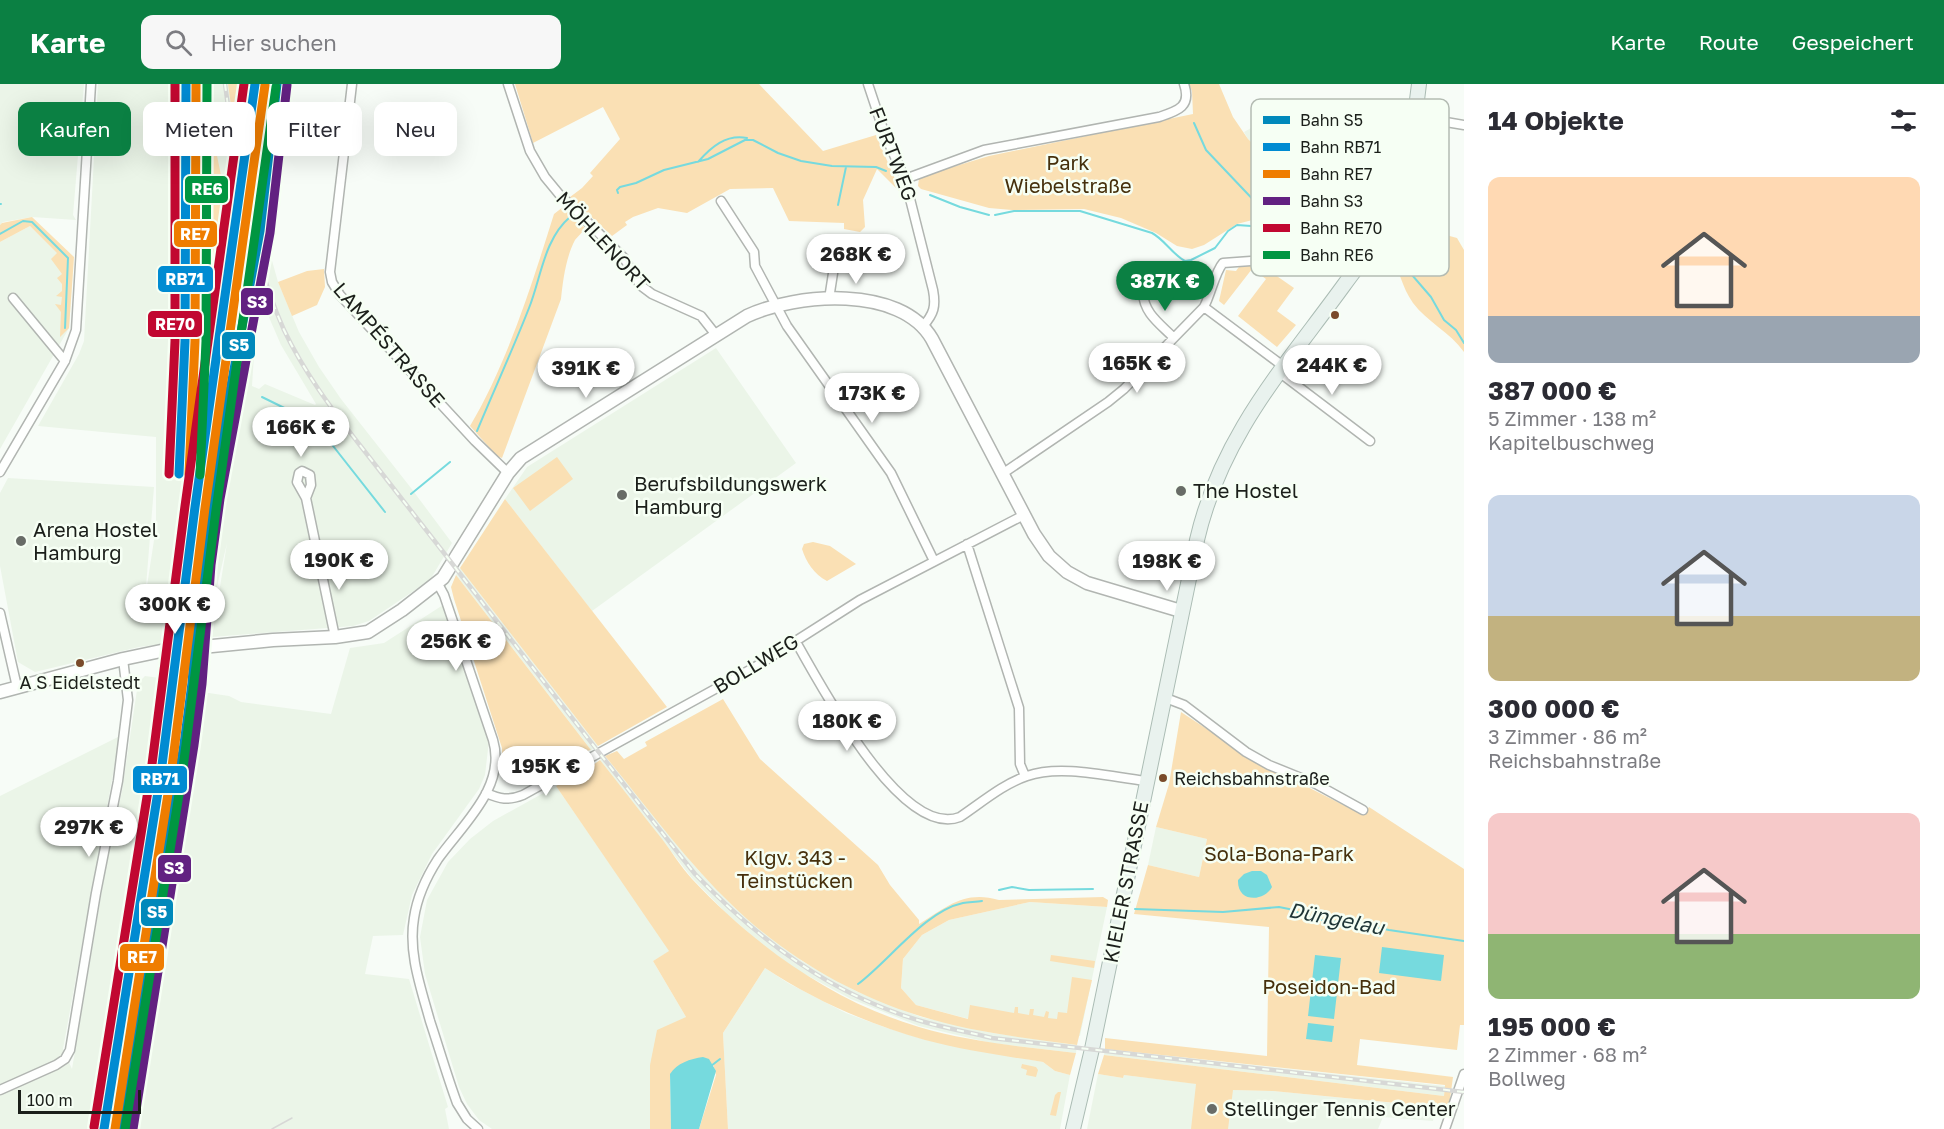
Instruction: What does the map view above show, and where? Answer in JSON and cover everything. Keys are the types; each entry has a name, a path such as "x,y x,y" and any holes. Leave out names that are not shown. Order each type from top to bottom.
{"main road":[{"name":"KIELER STRASSE","path":"1417,99 1419,84"},
{"name":"KIELER STRASSE","path":"1073,1129 1092,1049 1201,520 1214,483 1233,442 1281,369 1350,276"}],"street":[{"path":"0,472 65,361 76,330 91,84"},
{"name":"LAMPÉSTRASSE","path":"352,84 330,272 332,282 340,295 474,441 508,473"},
{"name":"MÖHLENORT","path":"508,84 530,151 545,177 559,194 624,258 640,285 652,294 701,315 716,335"},
{"name":"FURTWEG","path":"868,84 885,135 905,179 934,298 933,314 923,326"},
{"path":"905,179 984,150 1159,117 1183,107 1186,99 1184,84"},
{"path":"1449,122 1464,125"},
{"path":"721,201 754,252 755,266 787,326 891,473 934,561"},
{"path":"829,299 836,254"},
{"path":"1002,474 1116,396 1204,307 1223,263 1251,261"},
{"path":"1143,293 1143,303 1148,312 1173,337"},
{"path":"13,298 65,361"},
{"path":"0,692 161,651 234,643 335,637 369,632 438,584 508,473 521,458 747,316 776,305 829,299 862,300 889,306 910,315 923,326 932,339 1024,515 1049,556 1067,572 1087,583 1181,611"},
{"path":"1204,307 1370,441"},
{"path":"306,498 335,637"},
{"name":"BOLLWEG","path":"486,793 502,800 523,795 754,667 860,600 1024,515"},
{"path":"967,544 1019,708 1020,764 1025,776"},
{"path":"438,584 444,595 495,745 495,770 486,793 470,819 430,872 419,898 412,936 420,987 457,1103 467,1119 478,1129"},
{"path":"0,613 17,687"},
{"path":"796,642 857,743 883,776 910,803 942,819 952,820 1025,776 1048,771 1146,781"},
{"path":"0,1090 56,1065 65,1059 70,1050 96,893 118,781 128,700 123,659"},
{"path":"1163,697 1184,705 1246,752 1316,784 1363,810"},
{"path":"1445,1129 1464,1074"}],"shaded area":[{"path":"0,84 84,84 82,102 18,102 18,156 78,156 73,215 76,220 32,217 3,222 0,225"},
{"path":"98,84 294,84 291,102 267,102 267,156 281,156 271,257 278,282 299,332 319,367 452,543 430,580 369,621 353,626 212,637 227,543 205,639 139,647 35,672 18,662 0,566 0,493 8,478 154,487 145,599 156,527 156,437 38,426 84,341 94,156 131,156 131,102 97,102","holes":["257,308 265,308 281,345 316,404 315,405 265,384 259,389 252,386"]},
{"path":"1251,128 1251,142 1248,139 1244,132"},
{"path":"30,226 73,268 69,328 0,449 0,242"},
{"path":"716,348 796,463 592,611 505,499 527,467"},
{"path":"460,568 598,746 591,750 456,575"},
{"path":"443,605 489,741 485,775 479,789 432,854 412,895 403,935 373,936 365,974 409,979 448,1107 445,1109 449,1129 0,1129 0,796 120,736 63,1049 72,1069 110,843 122,791 138,683 145,676 181,681 182,674 189,674 188,682 201,684 202,692 229,696 241,702 331,714 350,648 384,643"},
{"path":"605,756 699,871 734,907 802,961 856,991 921,1017 993,1033 1077,1045 1076,1053 991,1043 919,1026 851,999 797,970 764,946 727,914 691,877 600,760"},
{"path":"556,786 670,951 653,961 686,1017 650,1065 650,1129 492,1129 479,1120 467,1104 459,1087 425,974 420,937 427,900 448,862 470,839 493,821"},
{"path":"1156,827 1207,839 1199,877 1148,865"},
{"path":"1030,902 1107,907 1080,1036 969,1019 916,1005 901,988 903,959 922,935 949,920"},
{"path":"765,968 788,983 846,1013 884,1027 926,1040 1043,1062 1055,1071 1070,1075 1060,1129 728,1129 723,1033"},
{"path":"1105,1049 1445,1086 1444,1096 1104,1055"},
{"path":"1098,1074 1123,1078 1124,1075 1233,1088 1234,1090 1273,1091 1435,1107 1433,1121 1383,1117 1378,1129 1087,1129"}],"green space":[{"path":"228,84 244,84 241,102 231,102"},
{"path":"515,84 759,84 823,151 876,135 901,193 877,169 863,200 865,227 860,232 844,229 844,223 789,221 773,188 730,189 687,213 658,208 633,217 625,222 627,225 612,236 570,197 593,176 590,173 620,139 603,107 533,143"},
{"name":"Park Wiebelstraße","path":"1189,84 1219,84 1233,117 1251,142 1251,220 1237,224 1204,245 1192,249 1177,246 1156,233 1121,218 1084,209 989,208 921,189 918,186 919,178 923,176 989,156 1193,114 1192,91"},
{"path":"211,156 217,156 227,205 196,426 193,425"},
{"path":"563,207 585,228 575,240 569,254 561,299 502,458 497,456 470,426 496,377 507,350 528,295 554,214"},
{"path":"32,217 74,257 69,328 60,337 61,312 55,304 61,305 62,297 56,296 62,291 62,284 57,278 62,274 51,259 57,253 30,226 0,242 2,223"},
{"path":"1449,236 1457,238 1464,250 1464,352 1413,303 1400,276 1449,276"},
{"path":"1241,264 1251,264 1251,270 1224,305 1219,301 1226,270 1236,271"},
{"path":"324,269 325,287 317,305 292,316 278,282 307,271"},
{"path":"1262,276 1277,276 1294,288 1277,311 1296,325 1277,347 1238,316 1266,279"},
{"path":"557,457 573,479 530,511 513,488"},
{"path":"505,499 667,707 598,746 460,568"},
{"path":"813,542 830,546 856,564 827,581 814,571 802,549 804,544"},
{"path":"456,575 591,750 574,753 520,785 511,778 504,765 502,748 454,599 451,587"},
{"name":"Klgv. 343 - Teinstücken","path":"723,699 760,759 878,865 890,885 919,920 919,924 947,906 976,897 999,900 1103,897 1108,900 1107,907 1030,902 949,920 922,935 903,959 901,988 916,1005 968,1019 970,1005 1014,1013 1015,1007 1018,1007 1018,1013 1029,1015 1030,1009 1034,1009 1033,1015 1044,1017 1046,1011 1049,1012 1048,1018 1057,1019 1058,1012 1067,1013 1072,977 1092,980 1077,1045 1018,1037 939,1022 869,997 820,972 797,957 774,941 733,906 683,852 605,756 617,751 624,759 647,746 645,742"},
{"path":"1181,712 1254,760 1363,815 1369,807 1464,869 1464,1025 1460,1025 1457,1050 1360,1039 1357,1065 1453,1077 1449,1106 1437,1107 1273,1091 1233,1090 1228,1129 1191,1129 1196,1084 1098,1074 1104,1055 1444,1096 1445,1085 1105,1049 1105,1038 1267,1056 1269,927 1134,914 1148,865 1199,877 1207,839 1156,827 1169,784"},
{"path":"600,760 692,879 741,926 796,968 855,1002 919,1027 977,1040 1076,1053 1070,1075 1055,1071 1043,1062 954,1047 883,1026 822,1001 765,968 723,1033 728,1129 699,1129 716,1075 713,1064 670,1074 671,1129 650,1129 650,1065 657,1030 686,1017 653,961 669,951 556,786"},
{"path":"1051,955 1095,961 1094,968 1050,961"},
{"path":"1022,1064 1036,1067 1038,1070 1036,1077 1026,1075 1027,1070 1021,1068"},
{"path":"1061,1092 1056,1116 1050,1115 1055,1095"}],"water":[{"path":"1261,871 1267,875 1272,887 1263,895 1252,898 1242,893 1238,880 1244,874"},
{"path":"1382,947 1444,955 1441,981 1379,973"},
{"path":"1315,955 1341,958 1334,1019 1308,1016"},
{"path":"1308,1023 1334,1026 1332,1042 1306,1039"},
{"path":"703,1057 709,1059 716,1071 699,1129 671,1129 670,1074 684,1062"}],"waterway":[{"path":"1194,123 1206,150 1251,197"},
{"path":"698,162 708,151 726,140 747,138"},
{"path":"618,193 617,190 620,187 636,183 664,170 708,159 745,140 753,140 778,153 801,161 832,166 876,167 886,171"},
{"path":"838,205 846,167"},
{"path":"930,195 989,215"},
{"path":"995,215 1014,211 1080,211 1152,233 1185,261 1215,248 1228,231 1237,225 1251,226"},
{"path":"477,431 517,339 554,236 570,217"},
{"path":"0,234 23,221 32,222 68,258 65,328"},
{"path":"1413,276 1431,297 1444,320 1456,330 1464,343"},
{"path":"262,397 315,423 385,512"},
{"path":"411,494 450,462"},
{"name":"Düngelau","path":"999,890 1012,887 1029,890 1093,889"},
{"name":"Düngelau","path":"858,984 935,916 963,903 982,901"},
{"name":"Düngelau","path":"1135,909 1223,912 1279,907 1314,919 1464,941"},
{"name":"Düngelau","path":"711,1066 720,1059"}],"tram line":[{"path":"126,1101 128,1048"},
{"path":"272,1129 292,1118"}],"railway":[{"path":"189,450 205,155 206,84"},
{"path":"225,84 234,145 254,241 284,330 309,375 359,444 695,874 771,943 827,980 888,1010 992,1038 1464,1092"},
{"path":"246,102 248,84"},
{"path":"98,1129 156,772 197,450 236,173"},
{"path":"228,401 240,290"}],"rail line":[{"name":"RE70","path":"169,474 175,341 175,84"},
{"name":"RB71","path":"179,474 185,341 186,84"},
{"name":"RE7","path":"189,474 195,341 196,84"},
{"name":"RE6","path":"200,475 206,341 207,84"},
{"name":"RE70","path":"94,1127 151,772 185,506 244,84"},
{"name":"RB71","path":"104,1129 161,773 195,507 255,84"},
{"name":"S5","path":"122,1129 184,744 192,683 201,564 210,497 260,231 277,84"},
{"name":"RE7","path":"115,1129 171,775 205,508 265,85"},
{"name":"S3","path":"133,1129 194,745 202,684 211,565 220,499 270,233 287,85"},
{"name":"RE6","path":"125,1129 182,776 216,510 276,87"}],"place":[{"name":"The Hostel","path":"1181,491"},
{"name":"Berufsbildungswerk Hamburg","path":"622,495"},
{"name":"Arena Hostel Hamburg","path":"21,541"},
{"name":"A S Eidelstedt","path":"80,663"},
{"name":"Reichsbahnstraße","path":"1163,778"},
{"name":"Stellinger Tennis Center","path":"1212,1109"}],"park label":[{"name":"Sola-Bona-Park","path":"1279,854"},
{"name":"Poseidon-Bad","path":"1329,987"}]}
